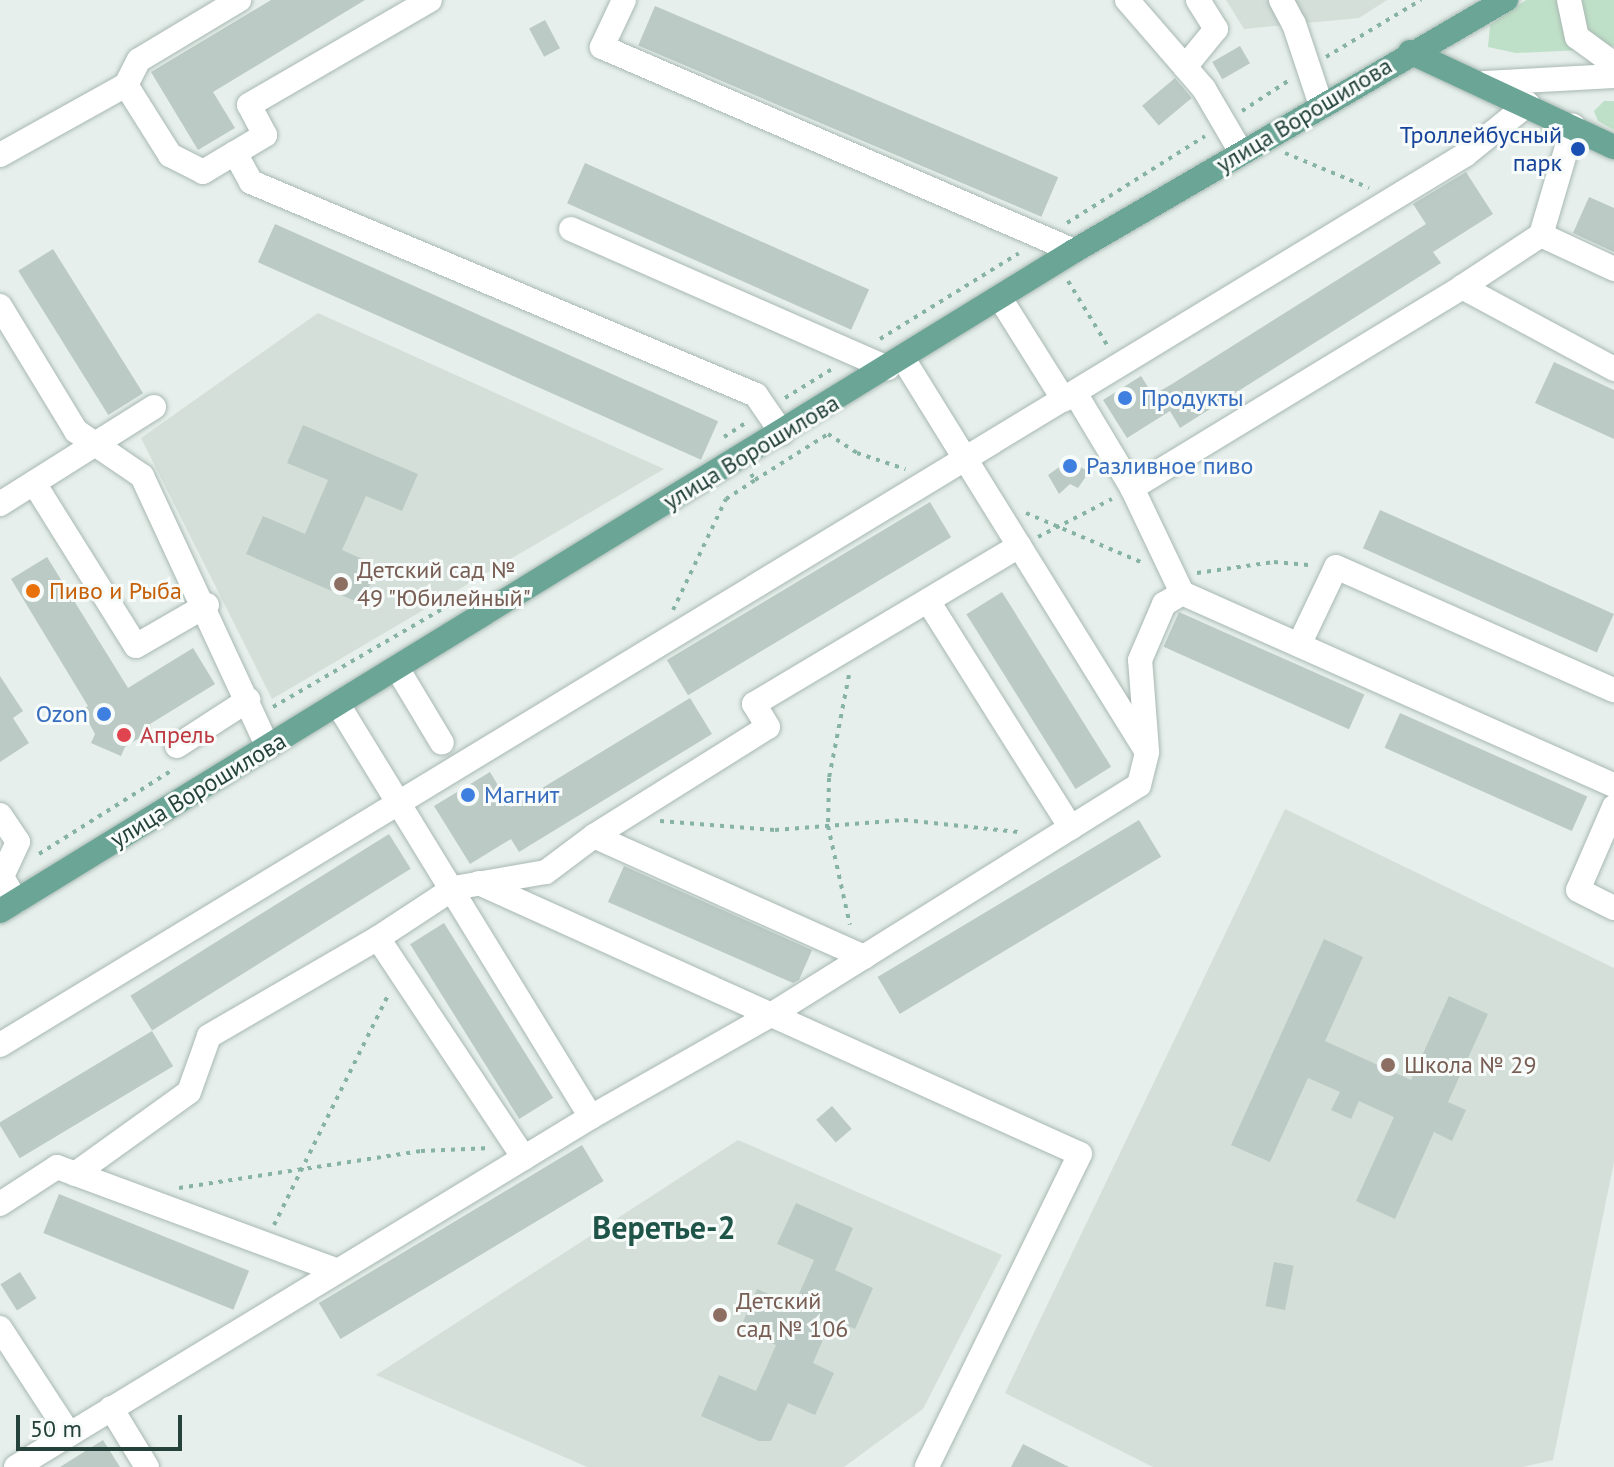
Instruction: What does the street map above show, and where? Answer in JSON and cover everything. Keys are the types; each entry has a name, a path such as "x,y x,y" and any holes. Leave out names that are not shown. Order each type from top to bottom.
{"main road":[{"name":"улица Ворошилова","path":"4,900 339,706 1065,257 1410,52 1506,0"},
{"path":"1410,52 1485,83 1614,147"}],"lane":[{"path":"0,155 126,85 139,60 239,0"},
{"path":"126,85 170,155 203,172 265,135 249,105 430,0"},
{"path":"624,0 602,47 1043,238 1065,257"},
{"path":"1127,0 1185,67 1223,122 1250,147"},
{"path":"1185,67 1216,29 1198,0"},
{"path":"1281,0 1321,105"},
{"path":"1569,0 1577,37 1614,64"},
{"path":"1485,83 1614,76"},
{"path":"0,1045 657,643 1465,155 1528,104"},
{"path":"1132,488 1462,287 1541,235 1573,126"},
{"path":"235,153 251,182 756,395 782,433"},
{"path":"571,229 856,354 896,364 965,459 1147,752"},
{"path":"1541,235 1614,269"},
{"path":"1462,287 1614,369"},
{"path":"1000,298 1132,488 1182,593 1614,785"},
{"path":"0,306 76,431 142,476 207,605 268,747"},
{"path":"0,504 154,407"},
{"path":"34,483 136,646 207,605"},
{"path":"75,1174 189,1092 209,1036 378,938 454,888 546,872 623,817 768,727 754,704 1019,546"},
{"path":"1299,645 1336,567 1614,690"},
{"path":"16,1467 591,1117 774,1013 1139,785 1147,752 1140,660 1164,604 1182,593"},
{"path":"928,601 1063,832"},
{"path":"397,668 442,743"},
{"path":"339,706 454,888 591,1117"},
{"path":"176,757 252,709"},
{"path":"1614,807 1578,890 1614,908"},
{"path":"0,815 18,842 4,900"},
{"path":"594,836 864,957"},
{"path":"479,883 774,1013 1080,1154 927,1467"},
{"path":"378,938 524,1158"},
{"path":"0,1204 57,1167 336,1270"},
{"path":"0,1328 69,1434"},
{"path":"111,1408 147,1467"}],"path":[{"path":"717,447 727,434 1421,0"},
{"path":"1250,147 1393,199"},
{"path":"1065,257 1120,366"},
{"path":"727,434 755,480"},
{"path":"657,643 726,499 828,434 857,453 934,478"},
{"path":"1019,546 1132,488"},
{"path":"252,709 475,590"},
{"path":"856,644 829,778 828,826 846,914 864,957"},
{"path":"4,900 176,757"},
{"path":"623,817 775,830 904,820 1063,832"},
{"path":"263,1245 399,972"},
{"path":"133,1195 421,1151 500,1148 524,1158"}],"shaded area":[{"path":"1226,0 1387,0 1359,18 1244,29"},
{"name":"Детский сад № 49 \"Юбилейный\"","path":"318,313 664,469 272,699 141,438"},
{"name":"Школа № 29","path":"1285,809 1614,968 1614,1162 1553,1460 1523,1467 1153,1467 1005,1393"},
{"name":"Детский сад № 106","path":"738,1140 1002,1255 923,1409 844,1467 587,1467 376,1375"}],"green space":[{"path":"1526,0 1562,0 1583,50 1516,53 1488,47 1490,25"},
{"path":"1576,0 1614,0 1614,46 1596,47 1587,39"},
{"path":"1604,101 1614,101 1614,130 1598,121 1594,111"}],"building":[{"path":"271,0 365,0 213,92 235,128 198,150 151,72"},
{"path":"655,6 1058,177 1041,217 638,46"},
{"path":"545,20 560,48 544,57 529,28"},
{"path":"1240,46 1250,63 1222,79 1212,62"},
{"path":"1175,78 1192,98 1159,126 1142,106"},
{"path":"585,163 869,289 851,330 567,203"},
{"path":"1466,172 1493,214 1433,252 1441,263 1180,428 1170,411 1127,438 1103,400 1141,376 1153,395 1172,384 1426,224 1413,204"},
{"path":"1589,197 1614,208 1614,252 1573,233"},
{"path":"275,224 718,421 701,460 258,262"},
{"path":"53,249 143,393 108,415 18,271"},
{"path":"1554,362 1614,390 1614,439 1535,403"},
{"path":"303,425 418,474 402,511 366,496 342,550 378,566 362,604 246,554 263,516 305,534 328,480 287,463"},
{"path":"1069,460 1089,472 1078,488 1070,484 1059,494 1048,475"},
{"path":"930,502 951,537 688,695 667,660"},
{"path":"1380,510 1614,614 1597,652 1363,548"},
{"path":"47,557 128,688 193,648 215,684 150,724 152,730 125,747 121,756 91,743 95,734 82,710 88,706 11,579"},
{"path":"1002,592 1111,767 1076,789 966,614"},
{"path":"1179,612 1364,695 1349,729 1164,647"},
{"path":"0,676 23,711 13,718 29,743 0,762"},
{"path":"690,698 712,734 519,852 511,839 470,864 434,806 490,772 511,807"},
{"path":"1400,713 1587,796 1572,831 1385,748"},
{"path":"1139,820 1161,857 900,1014 878,977"},
{"path":"389,834 411,869 152,1030 130,996"},
{"path":"624,866 812,950 799,980 793,983 608,902"},
{"path":"444,923 553,1098 519,1119 410,944"},
{"path":"1324,939 1363,957 1325,1041 1411,1080 1449,996 1488,1014 1448,1102 1466,1110 1452,1141 1434,1132 1395,1219 1356,1201 1394,1117 1359,1101 1351,1119 1331,1110 1340,1092 1308,1078 1270,1162 1231,1145"},
{"path":"152,1031 173,1066 20,1158 0,1122"},
{"path":"832,1106 852,1129 836,1142 816,1120"},
{"path":"582,1145 604,1181 340,1339 319,1303"},
{"path":"59,1194 249,1271 233,1310 43,1233"},
{"path":"796,1203 853,1228 835,1270 873,1288 855,1329 832,1319 813,1363 834,1373 815,1415 788,1403 771,1441 759,1441 701,1416 719,1375 756,1391 776,1345 740,1329 757,1289 794,1305 814,1260 777,1244"},
{"path":"1274,1262 1294,1266 1285,1310 1265,1306"},
{"path":"20,1272 36,1298 17,1310 0,1284"},
{"path":"103,1440 120,1467 60,1467"},
{"path":"1023,1444 1069,1467 1011,1467"}],"place":[{"name":"Троллейбусный парк","path":"1578,149"},
{"name":"Продукты","path":"1125,398"},
{"name":"Разливное пиво","path":"1070,466"},
{"name":"Детский сад № 49 \"Юбилейный\"","path":"341,584"},
{"name":"Пиво и Рыба","path":"33,591"},
{"name":"Ozon","path":"104,714"},
{"name":"Апрель","path":"124,735"},
{"name":"Магнит","path":"468,795"},
{"name":"Школа № 29","path":"1388,1065"},
{"name":"Детский сад № 106","path":"720,1315"}],"district":[{"name":"Веретье-2","path":"664,1227"}]}
